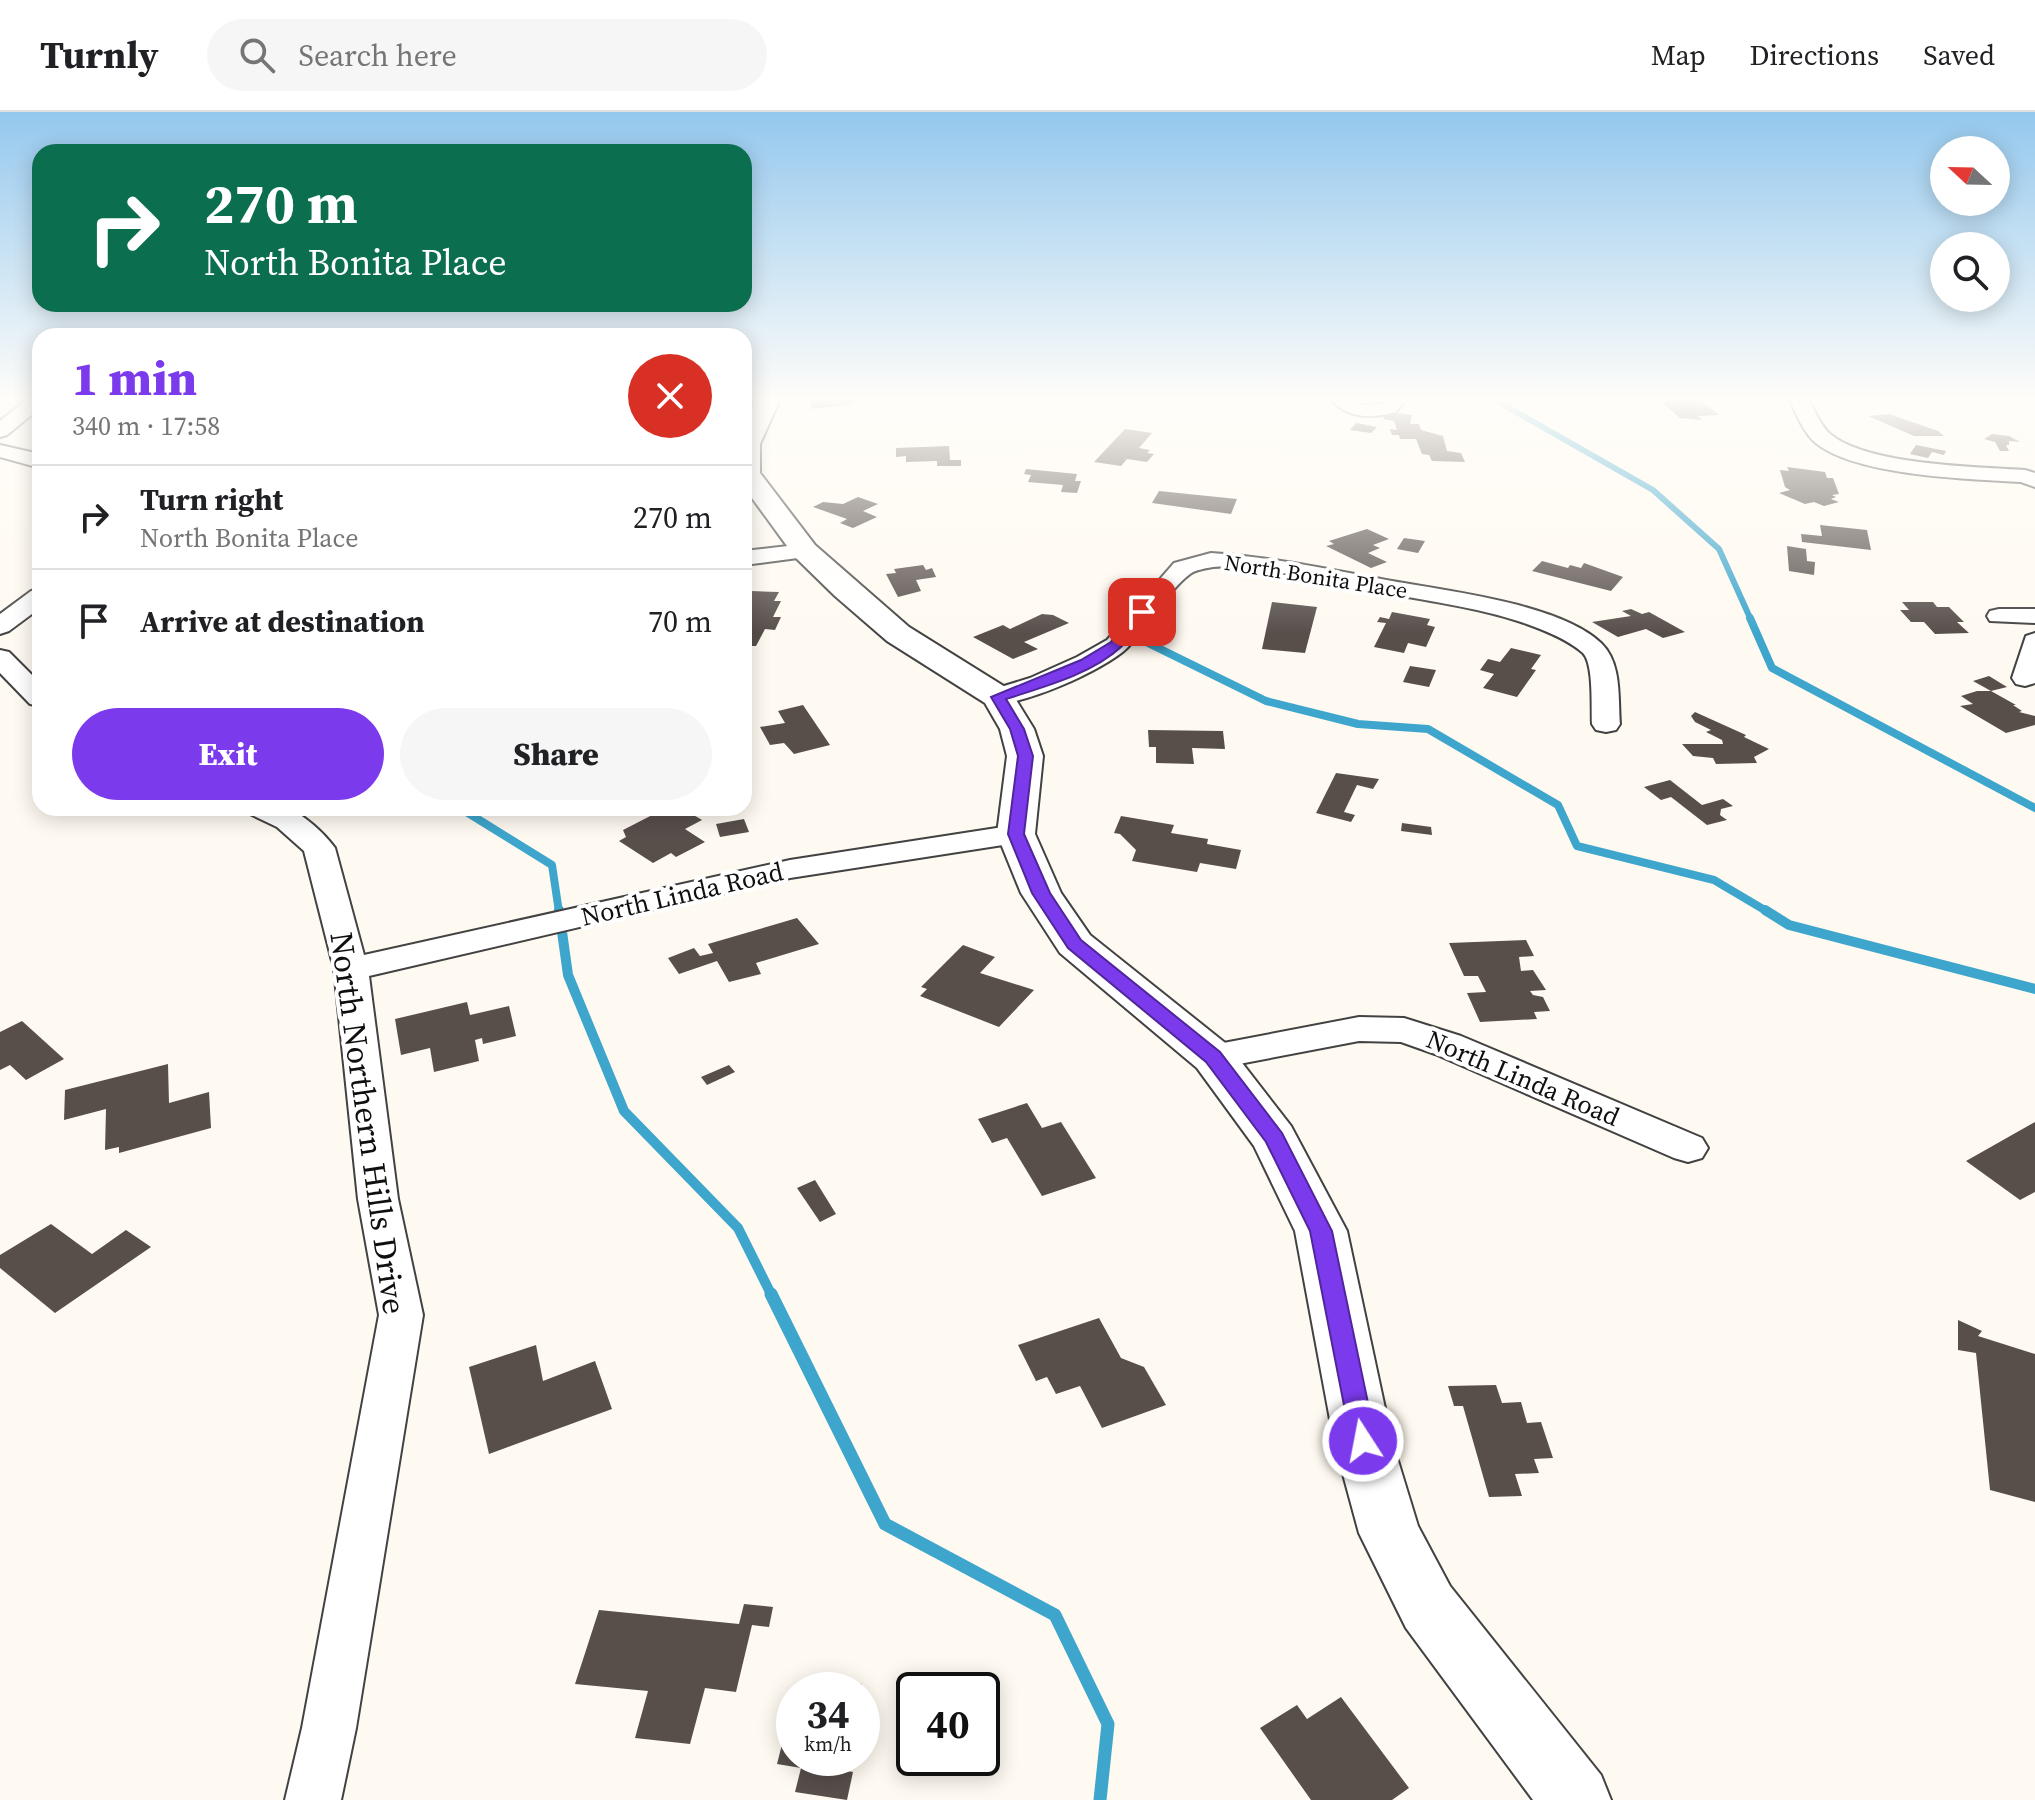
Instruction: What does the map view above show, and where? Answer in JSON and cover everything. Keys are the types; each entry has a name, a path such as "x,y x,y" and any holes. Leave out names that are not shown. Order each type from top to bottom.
{"street":[{"path":"752,480 805,551 898,634 998,697 1017,729 1025,756 1016,834 1041,893 1075,944 1213,1057 1274,1138 1321,1231 1363,1441 1390,1533 1428,1607 1576,1800"},
{"path":"752,557 805,551"},
{"name":"North Bonita Place","path":"998,697 1039,684 1086,663 1116,645 1182,568 1211,560 1258,563 1467,602 1524,615 1559,628 1592,648 1602,662 1606,724"},
{"path":"0,626 32,602"},
{"path":"1999,616 2035,616"},
{"path":"2025,678 2035,641"},
{"path":"0,658 32,690"},
{"name":"North Northern Hills Drive","path":"278,816 319,848 351,969 378,1199 401,1315 329,1728 313,1800"},
{"name":"North Linda Road","path":"351,969 790,869 1016,834"},
{"name":"North Linda Road","path":"1213,1057 1359,1029 1404,1030 1448,1045 1688,1148"}],"building":[{"path":"1031,476 1076,476 1075,481 1081,481 1077,493 1061,492 1063,485 1028,482"},
{"path":"1782,476 1826,476 1833,478 1839,494 1832,495 1836,497 1831,499 1839,502 1824,506 1814,502 1805,504 1779,493 1790,490 1785,487"},
{"path":"1159,491 1237,499 1231,514 1152,503"},
{"path":"858,497 878,504 863,511 877,517 853,528 840,523 847,519 813,507 823,502 843,504"},
{"path":"1820,525 1867,530 1871,550 1802,542 1801,534 1822,536"},
{"path":"1367,529 1389,539 1373,545 1380,548 1368,553 1387,562 1371,568 1326,546 1334,544 1329,541"},
{"path":"1404,538 1425,541 1418,553 1397,549"},
{"path":"1787,546 1806,549 1807,561 1815,562 1814,575 1789,571"},
{"path":"1542,561 1568,568 1570,565 1581,568 1584,563 1623,577 1611,591 1532,571"},
{"path":"923,565 926,570 932,568 936,577 916,580 921,591 898,597 886,574 896,573 894,569"},
{"path":"752,591 779,592 774,601 781,601 773,617 781,617 775,630 765,629 756,646 752,646"},
{"path":"1272,602 1317,607 1305,653 1262,649"},
{"path":"1902,602 1933,602 1937,607 1949,607 1964,622 1957,622 1969,633 1935,634 1924,622 1911,622 1900,610 1909,610"},
{"path":"1631,609 1642,614 1649,612 1685,632 1663,638 1646,629 1618,637 1592,622 1631,616 1622,611"},
{"path":"1392,612 1430,619 1427,625 1435,627 1426,647 1408,643 1404,653 1374,647 1386,623 1377,622 1380,617 1389,619"},
{"path":"1042,614 1053,615 1069,623 1024,642 1038,649 1013,659 973,637 1003,625 1010,629"},
{"path":"1511,648 1541,655 1531,669 1536,670 1517,697 1483,688 1494,674 1480,670 1488,659 1500,662"},
{"path":"1410,666 1436,670 1429,687 1403,682"},
{"path":"1989,676 2007,687 1991,691 1973,681"},
{"path":"1991,691 2016,705 2013,705 2022,711 2019,712 2035,716 2035,725 2006,733 1960,706 1973,704 1961,696"},
{"path":"803,705 830,745 794,754 784,743 770,745 760,727 785,723 778,711"},
{"path":"1695,712 1769,749 1754,757 1757,763 1716,764 1713,758 1693,756 1682,744 1723,744 1722,740 1706,732 1711,730 1695,722 1691,716"},
{"path":"1148,730 1223,731 1225,749 1192,748 1194,764 1156,763 1156,747 1149,747"},
{"path":"1336,773 1379,779 1373,789 1357,785 1344,812 1355,815 1351,822 1316,813"},
{"path":"1670,780 1702,805 1723,799 1733,806 1721,809 1720,815 1727,820 1707,825 1671,797 1661,800 1644,787"},
{"path":"650,816 695,816 702,820 685,829 705,842 676,857 671,853 653,863 619,841 626,837 623,830"},
{"path":"1121,816 1174,825 1171,833 1208,839 1207,844 1241,850 1236,869 1200,863 1197,872 1132,861 1136,850 1120,834 1114,833"},
{"path":"744,819 749,832 720,837 716,824"},
{"path":"1402,823 1431,827 1432,835 1401,831"},
{"path":"797,918 819,944 756,963 761,974 729,982 717,961 679,974 668,958 694,948 700,956 713,953 708,944"},
{"path":"1526,940 1534,956 1519,957 1521,971 1533,970 1546,990 1530,991 1543,997 1550,1011 1534,1012 1537,1019 1480,1022 1467,993 1486,992 1478,976 1464,976 1449,943"},
{"path":"963,945 995,957 980,973 1034,990 999,1027 920,996 927,989 921,987"},
{"path":"467,1002 470,1015 509,1006 516,1036 483,1044 482,1038 475,1040 479,1061 434,1072 430,1048 401,1055 395,1019"},
{"path":"22,1021 64,1059 26,1080 10,1065 0,1070 0,1032"},
{"path":"168,1064 169,1103 209,1092 211,1128 119,1153 119,1147 105,1150 106,1109 64,1120 65,1090"},
{"path":"729,1065 735,1072 707,1085 701,1077"},
{"path":"1027,1103 1042,1128 1061,1122 1096,1178 1042,1196 1007,1138 992,1143 978,1119"},
{"path":"2035,1122 2035,1192 2020,1200 1966,1161"},
{"path":"815,1180 836,1214 820,1222 797,1188"},
{"path":"51,1224 92,1254 126,1230 151,1247 55,1313 0,1268 0,1255"},
{"path":"1099,1318 1121,1358 1144,1367 1166,1405 1102,1428 1080,1386 1056,1394 1047,1377 1036,1381 1018,1345"},
{"path":"1958,1320 1982,1331 1978,1336 2035,1354 2035,1502 1990,1490 1976,1353 1958,1350"},
{"path":"536,1345 543,1381 595,1361 612,1409 489,1454 469,1367"},
{"path":"1496,1385 1502,1403 1521,1402 1527,1423 1541,1422 1553,1458 1534,1459 1539,1473 1515,1474 1522,1496 1489,1497 1463,1406 1454,1406 1448,1386"},
{"path":"744,1604 773,1607 769,1627 752,1625 736,1692 705,1688 690,1744 635,1738 648,1691 575,1684 599,1610 739,1624"},
{"path":"1341,1697 1409,1788 1392,1800 1311,1800 1260,1728 1297,1705 1307,1719"},
{"path":"799,1776 852,1776 847,1800 795,1792"}],"waterway":[{"path":"1628,476 1653,490 1719,549 1751,620"},
{"path":"1750,618 1772,668 2035,808"},
{"path":"1148,643 1266,701 1358,724 1428,729 1558,805 1577,846 1714,880 1768,912"},
{"path":"473,816 552,865 559,912"},
{"path":"559,910 568,975 624,1111 738,1228 771,1294"},
{"path":"1765,910 1789,925 2035,989"},
{"path":"771,1294 885,1524 1055,1615 1108,1724 1100,1800"}],"route":[{"path":"1142,612 1116,645 1086,663 1039,684 998,697 1017,729 1025,756 1016,834 1041,893 1075,944 1213,1057 1274,1138 1321,1231 1363,1441"}]}
